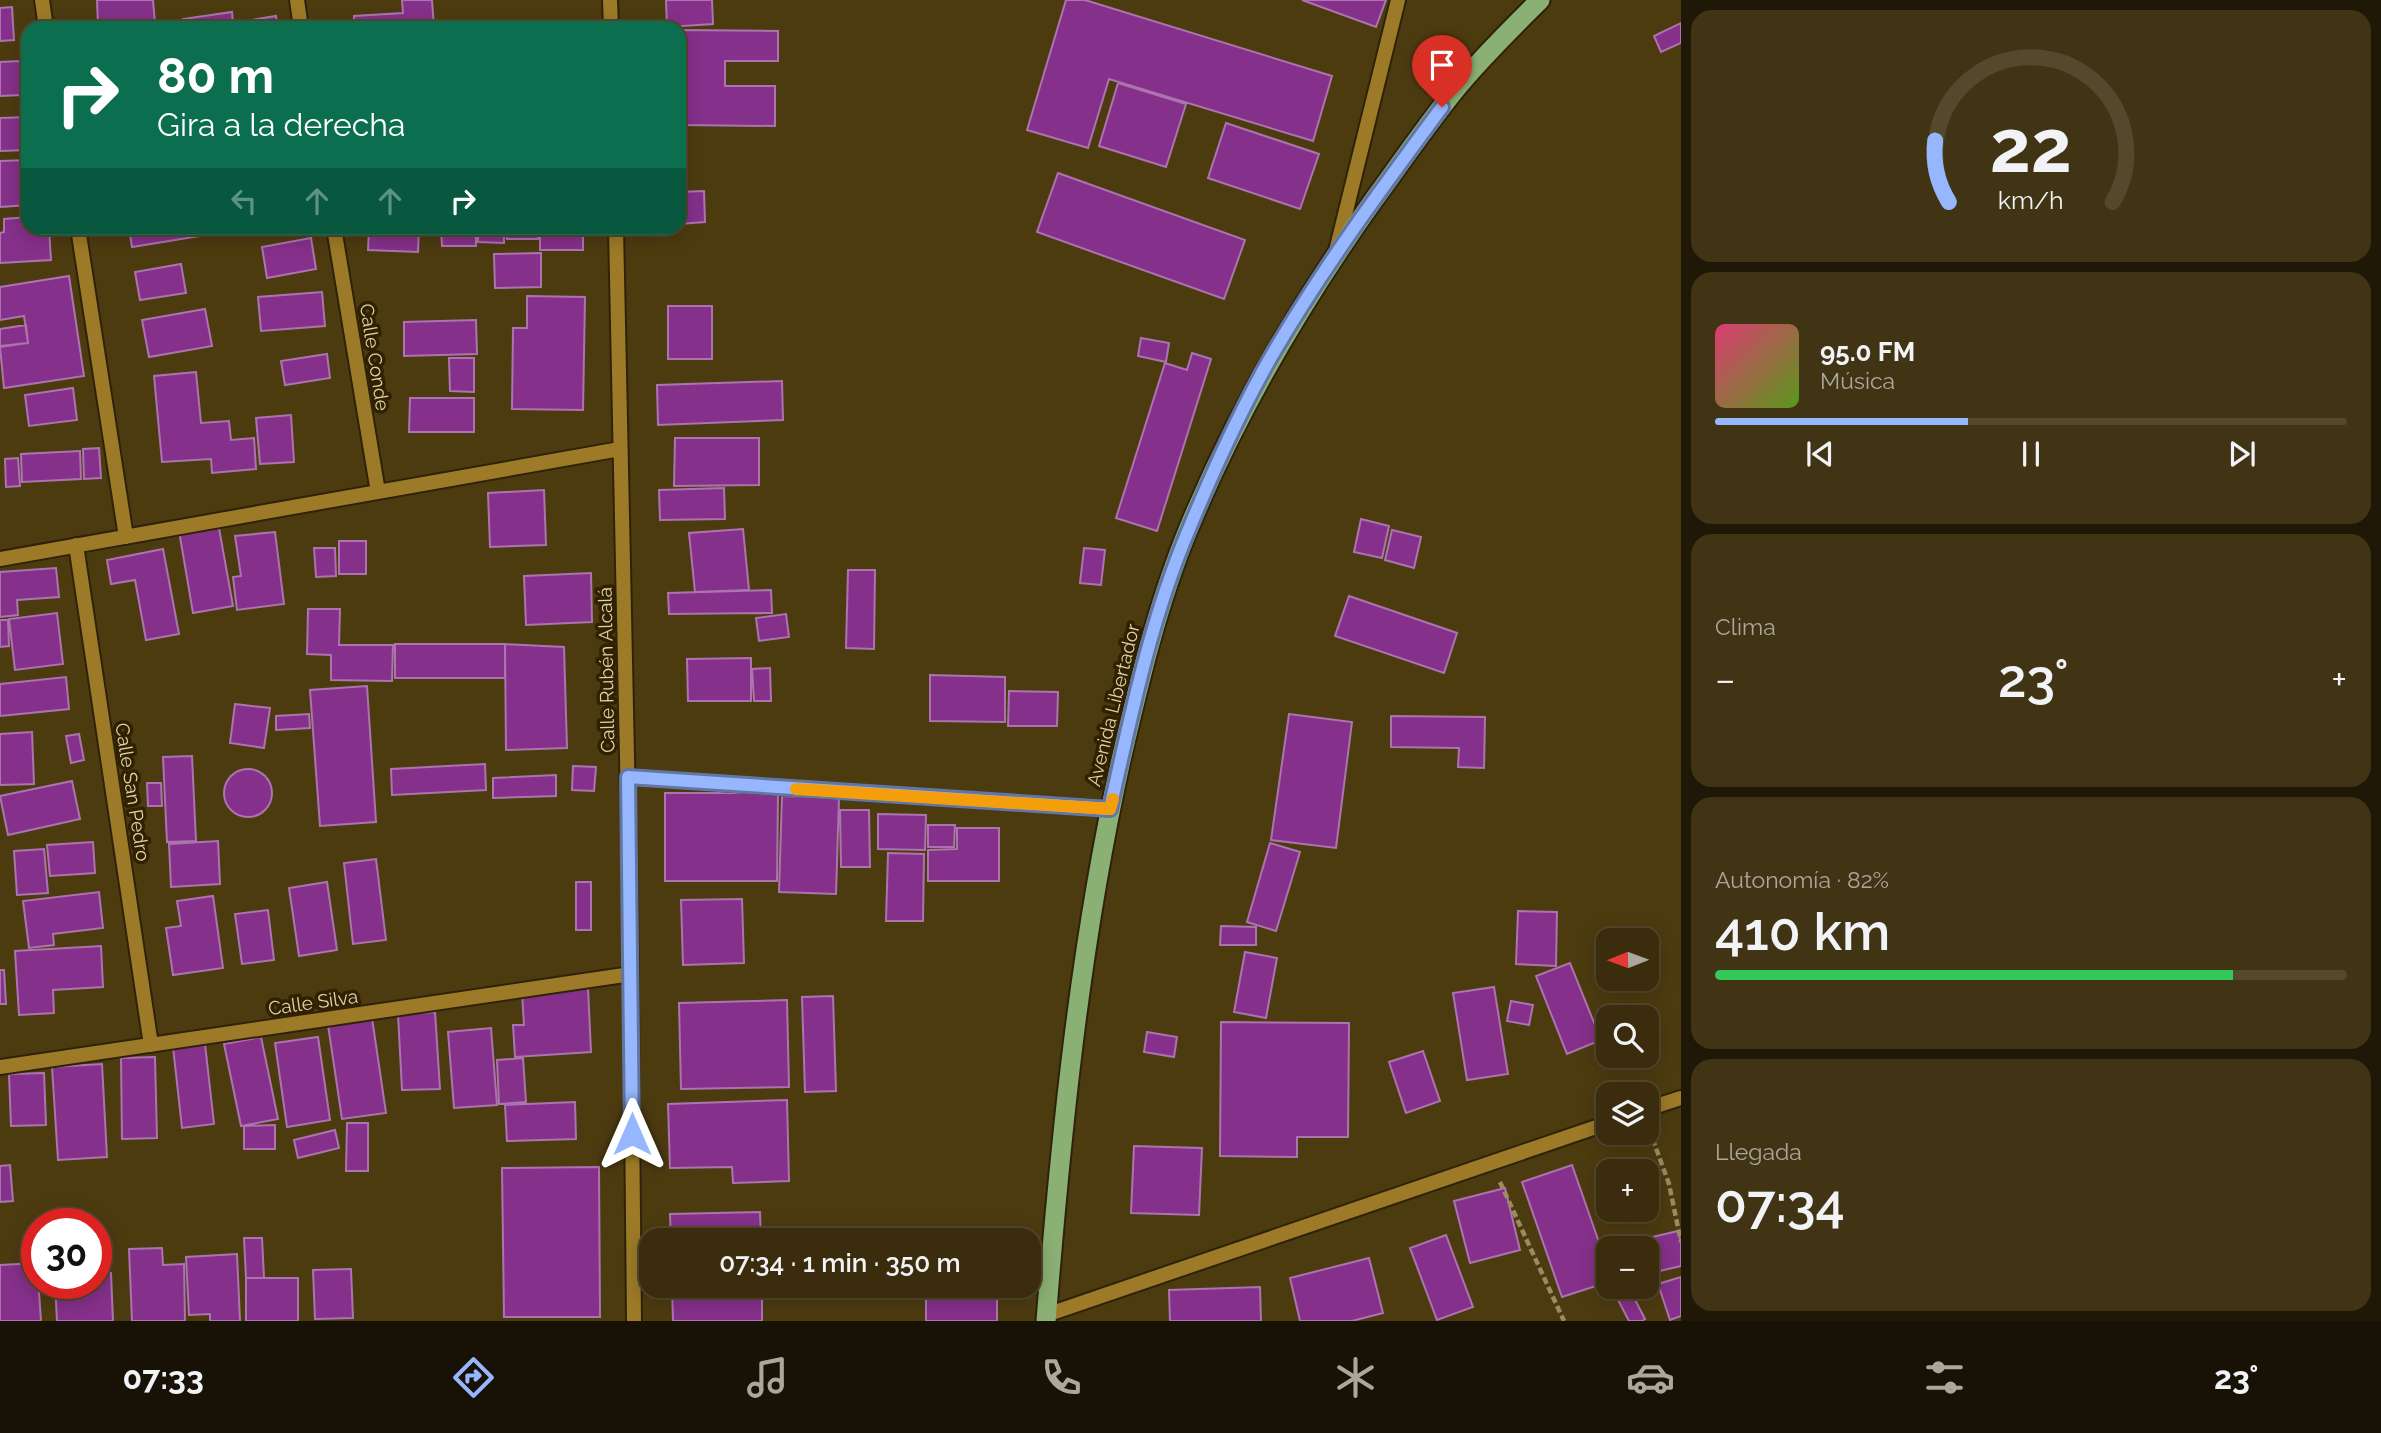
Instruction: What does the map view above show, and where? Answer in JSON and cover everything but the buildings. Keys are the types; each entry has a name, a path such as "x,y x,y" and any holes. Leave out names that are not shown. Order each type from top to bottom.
{"highway":[{"name":"Avenida Libertador","path":"1046,1318 1070,1072 1110,809 1153,632 1188,531 1271,358 1335,255 1457,88 1540,0"}],"street":[{"path":"42,0 46,21"},
{"path":"297,0 300,21"},
{"path":"610,0 611,21"},
{"path":"1335,255 1398,0"},
{"path":"79,235 126,537"},
{"name":"Calle Conde","path":"335,235 378,492"},
{"name":"Calle Rubén Alcalá","path":"616,235 628,777 634,1321"},
{"path":"0,559 620,449"},
{"name":"Calle San Pedro","path":"76,545 152,1045"},
{"path":"628,777 1110,809"},
{"name":"Calle Silva","path":"0,1067 631,974"},
{"path":"1659,1105 1681,1098"},
{"path":"1046,1318 1596,1126"}],"path":[{"path":"1655,1145 1669,1184 1681,1242"},
{"path":"1491,1163 1564,1321"}],"slow traffic":[{"path":"796,789 1110,809 1113,799"}],"route":[{"path":"632,1134 628,777 1110,809 1134,704 1157,621 1188,531 1230,439 1271,358 1335,255 1442,107"}]}
